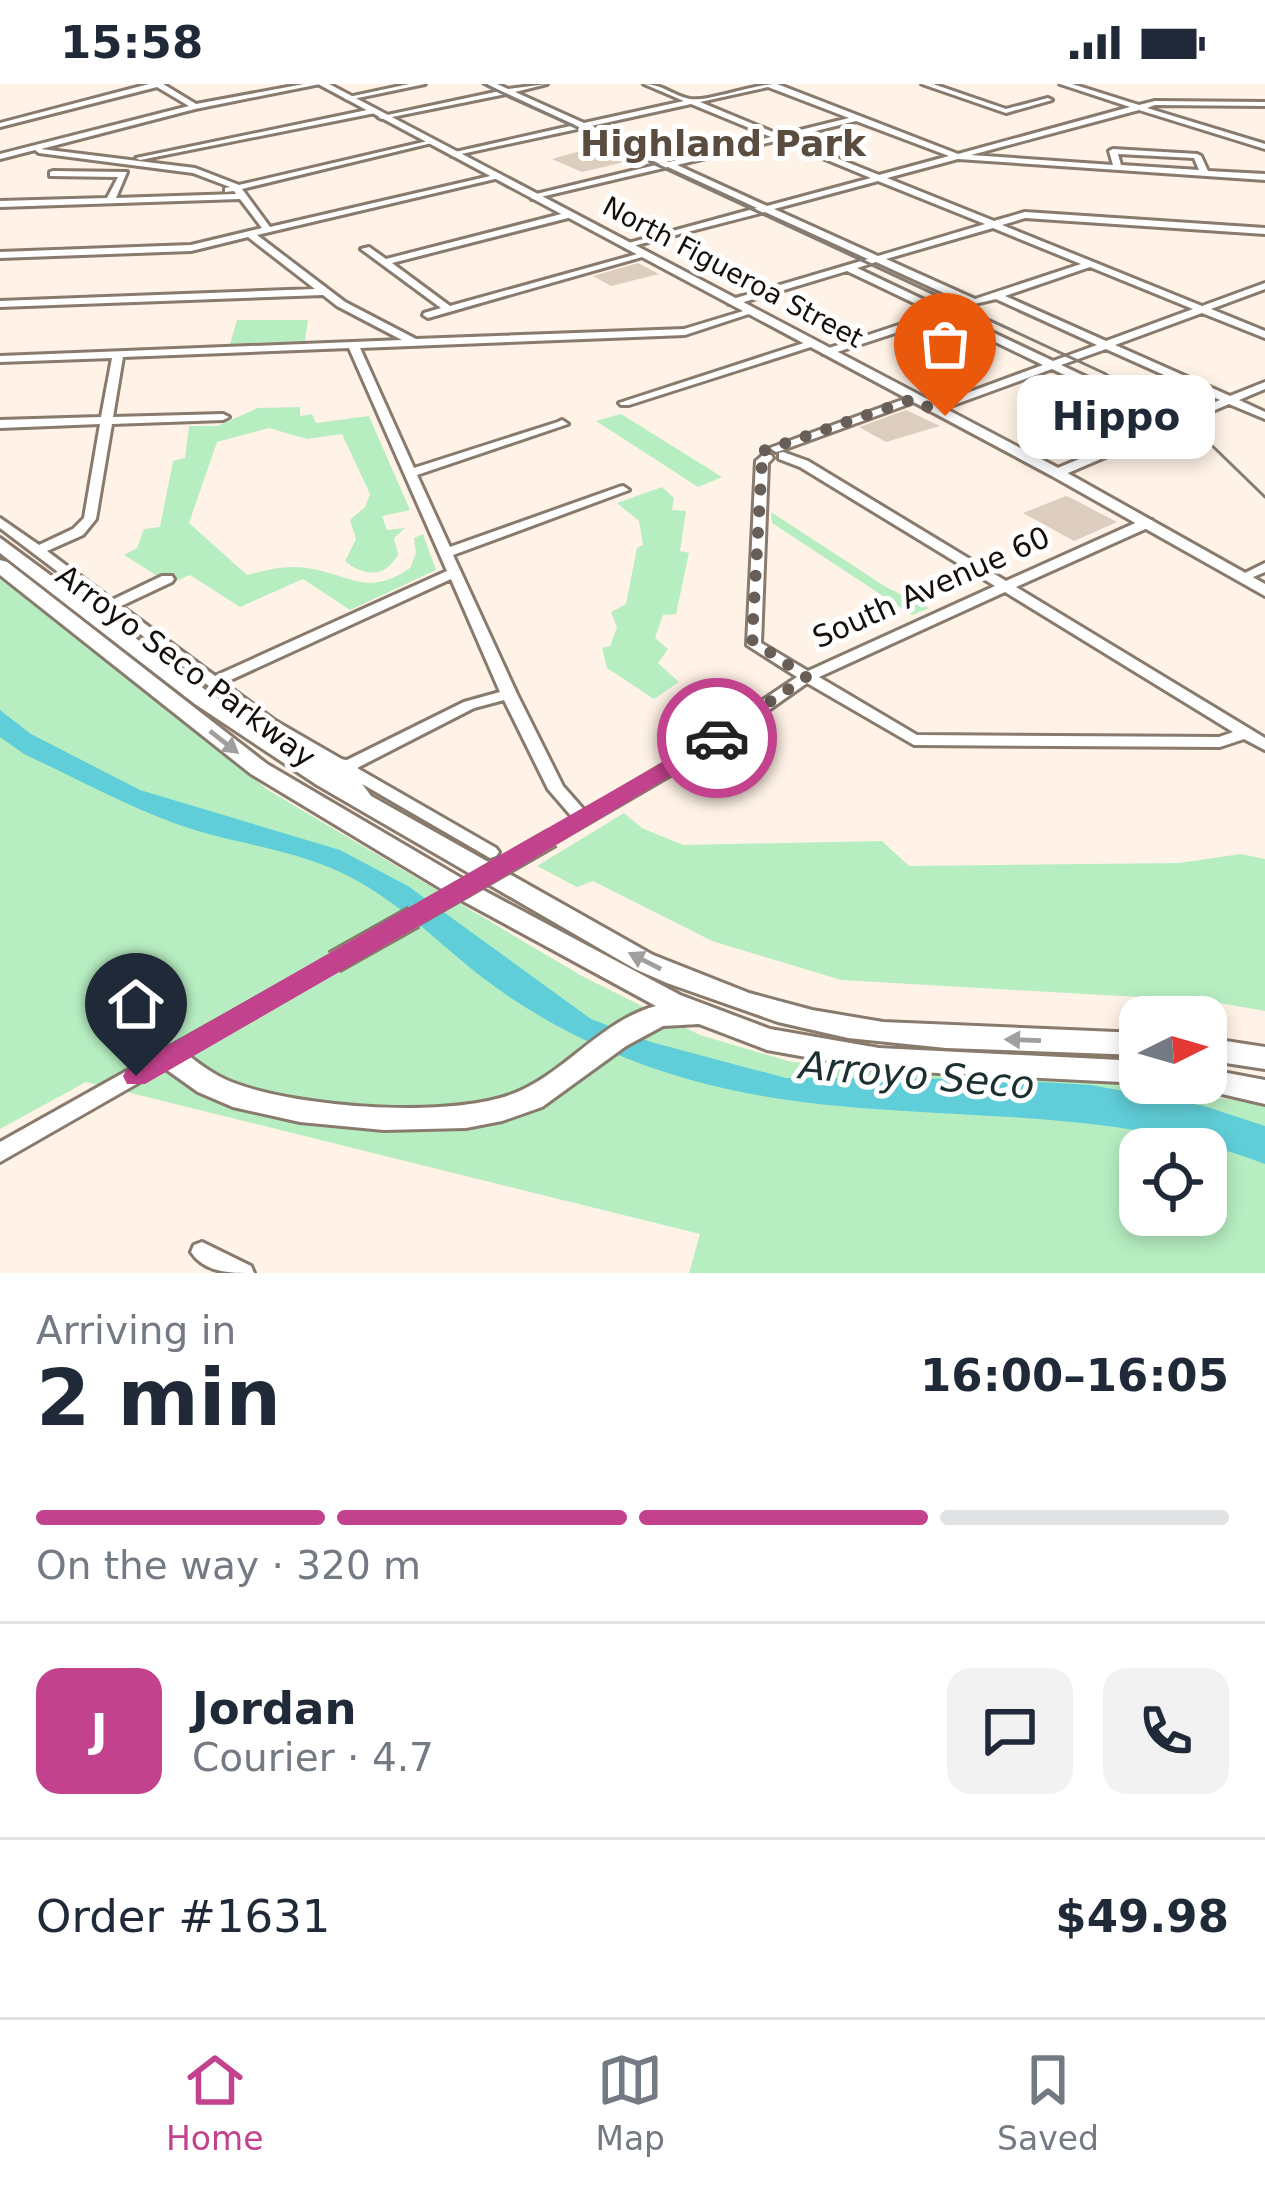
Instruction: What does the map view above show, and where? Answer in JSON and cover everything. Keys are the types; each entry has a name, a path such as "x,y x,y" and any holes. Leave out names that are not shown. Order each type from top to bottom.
{"highway":[{"name":"Arroyo Seco Parkway","path":"0,544 203,700 294,760 644,962 735,999 830,1024 917,1036 1119,1043"},
{"name":"Arroyo Seco Parkway","path":"0,566 259,769 593,962 703,1016 766,1039 879,1059 1119,1071"},
{"path":"294,760 346,766 345,778 368,805"},
{"path":"593,962 604,982 632,999 639,1023"},
{"path":"170,1057 229,1094 373,1117 454,1118 496,1112 552,1086 639,1023 664,1015 703,1016"},
{"path":"1227,1052 1265,1058"},
{"path":"1227,1085 1265,1092"}],"main road":[{"name":"North Figueroa Street","path":"319,84 1256,578 1265,591"}],"street":[{"path":"0,125 158,84 195,106"},
{"path":"3,155 195,106 319,84"},
{"path":"349,98 421,84"},
{"path":"477,84 974,303 1090,264"},
{"path":"129,161 543,84"},
{"path":"648,84 1265,335"},
{"path":"454,154 771,84 959,157 1265,177"},
{"path":"926,84 1001,109 1048,100"},
{"path":"1064,84 1265,147"},
{"path":"628,246 1138,107 1171,101 1265,104"},
{"path":"42,112 76,138"},
{"path":"535,197 858,118"},
{"path":"214,197 235,187 432,142"},
{"path":"29,150 194,171 235,187 268,230"},
{"path":"1118,167 1113,151 1197,156 1204,173"},
{"path":"53,174 124,174 110,200"},
{"path":"0,255 186,249 496,176"},
{"path":"0,204 244,196"},
{"path":"386,262 569,215"},
{"path":"733,302 1025,215 1265,231"},
{"path":"249,235 322,292 414,342"},
{"path":"366,248 448,309"},
{"path":"428,315 644,255"},
{"path":"849,268 1176,424"},
{"path":"933,409 1265,286"},
{"path":"0,304 322,292"},
{"path":"997,296 1265,416"},
{"path":"0,359 685,332 750,312"},
{"path":"826,352 946,313"},
{"path":"626,403 810,344"},
{"path":"353,345 509,694 556,789 584,820"},
{"path":"38,550 86,526 118,354"},
{"path":"1057,473 1265,386"},
{"path":"913,399 762,461 752,640 914,740 929,743 1220,742 1246,734"},
{"path":"0,424 223,417"},
{"path":"409,474 562,424"},
{"path":"775,454 804,464 1265,745"},
{"path":"445,553 623,490"},
{"path":"0,522 268,723 490,852"},
{"name":"South Avenue 60","path":"0,1153 584,820 699,751 806,677 1147,524"},
{"path":"1256,578 1265,567"},
{"path":"215,681 454,572"},
{"path":"112,605 167,579"},
{"path":"346,766 470,705 509,694"},
{"path":"202,1252 243,1273"}],"green space":[{"path":"237,320 308,320 305,341 230,344"},
{"path":"300,407 300,416 312,414 316,423 369,416 410,510 382,516 387,530 405,528 394,538 398,554 393,562 374,572 345,561 356,539 350,520 365,507 370,494 342,434 307,439 269,428 217,442 189,523 247,575 299,567 358,582 381,581 410,568 416,553 414,538 423,534 436,570 350,610 303,579 240,607 190,575 170,584 124,555 137,548 144,529 160,527 173,461 185,458 189,426 217,426 258,408"},
{"path":"620,414 722,477 698,487 596,421"},
{"path":"662,487 674,498 672,510 686,511 680,551 689,553 676,614 663,615 655,638 668,649 658,663 679,682 654,699 607,668 602,648 610,646 617,627 611,612 626,604 637,548 643,545 639,521 617,503"},
{"path":"771,512 886,587 929,608 912,615 772,523"},
{"path":"0,576 268,790 582,976 700,1035 788,1061 859,1071 1119,1085 1119,1104 1227,1104 1227,1099 1265,1104 1265,1273 689,1273 700,1234 86,1082 0,1129"},
{"path":"624,813 642,828 683,845 882,841 909,866 1179,863 1241,854 1265,859 1265,1011 1227,1004 1227,996 1121,996 841,980 712,941 593,881 577,887 537,866"}],"water":[{"name":"Arroyo Seco","path":"0,710 31,734 140,790 340,850 408,886 591,1019 651,1042 786,1078 989,1079 1091,1085 1119,1090 1119,1104 1204,1106 1265,1126 1265,1164 1227,1152 1227,1128 1122,1128 828,1105 756,1095 657,1070 529,1010 393,904 342,873 176,824 24,754 0,737"}],"building":[{"path":"594,147 625,162 582,172 552,159"},
{"path":"638,263 659,274 611,286 593,276"},
{"path":"906,410 940,426 886,442 859,427"},
{"path":"1066,496 1117,522 1074,541 1023,513"}],"tram line":[{"path":"483,84 1104,373 1197,431 1265,497"}],"way so far":[{"path":"717,738 806,677 752,640 763,451 913,399 945,416"}],"place":[{"name":"Hippo","path":"945,416"}],"district":[{"name":"Highland Park","path":"723,143"}],"route":[{"path":"136,1076 482,879 717,738"}]}
